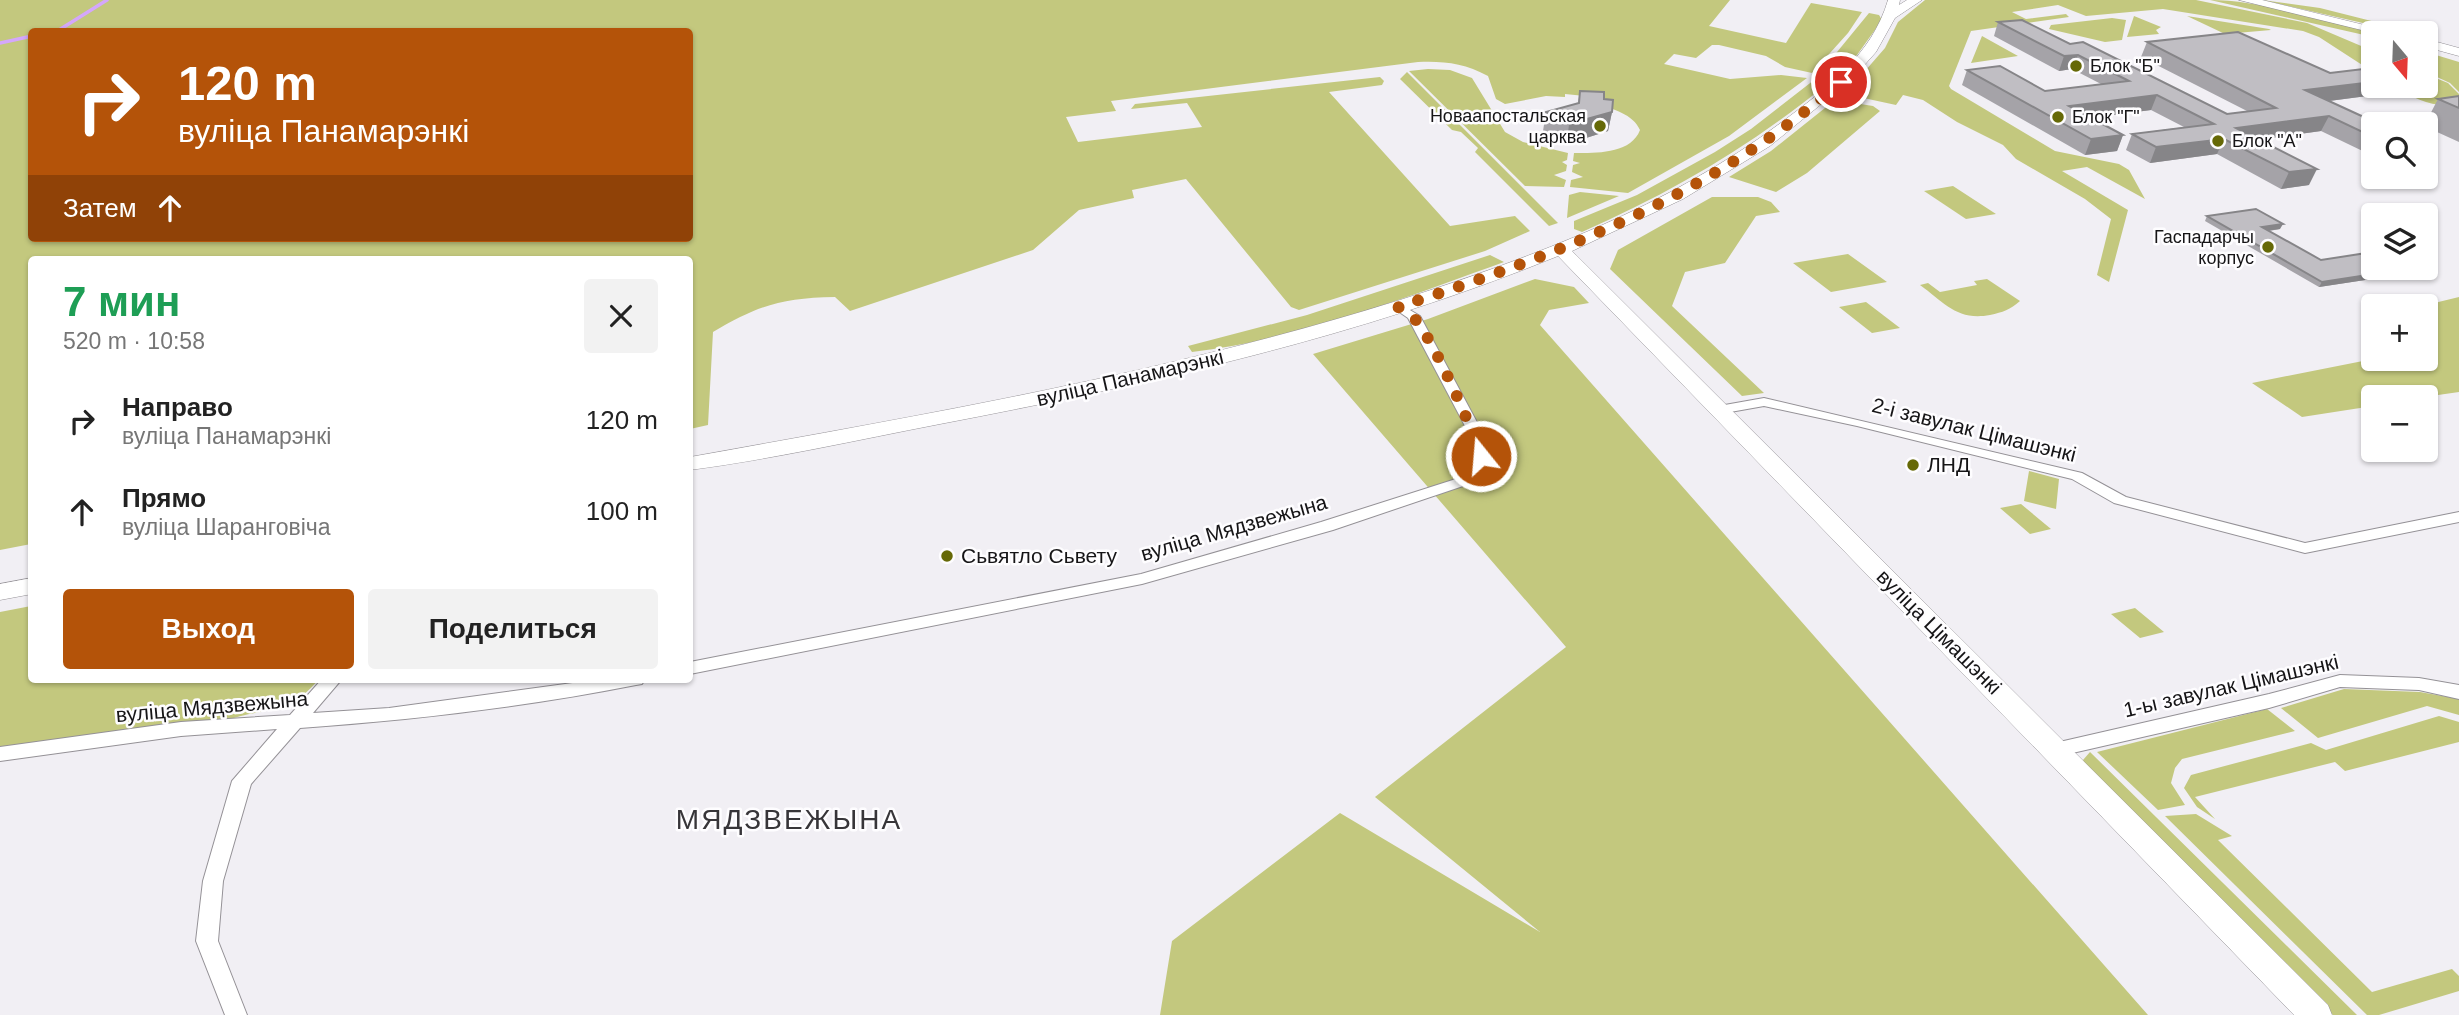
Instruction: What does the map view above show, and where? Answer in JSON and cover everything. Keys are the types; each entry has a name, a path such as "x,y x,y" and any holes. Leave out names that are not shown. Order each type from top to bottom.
{"main road":[{"path":"1893,8 1916,0"},
{"path":"2245,0 2361,26"},
{"name":"вуліца Панамарэнкі","path":"693,463 1073,393 1277,343 1398,307 1561,250 1641,214 1755,150 1841,82 1871,48 1893,8"},
{"path":"2438,46 2459,52"},
{"name":"вуліца Цімашэнкі","path":"1561,250 1576,262 2316,1015"},
{"path":"0,592 28,587"}],"street":[{"name":"вуліца Мядзвежына","path":"693,667 1142,579 1327,526 1461,482 1474,471 1481,456 1472,426 1413,316 1398,307"},
{"name":"2-і завулак Цімашэнкі","path":"1719,410 1764,402 1857,422 2077,476 2120,500 2305,548 2459,517"},
{"name":"1-ы завулак Цімашэнкі","path":"2055,750 2269,701 2340,681 2419,684 2459,692"},
{"path":"236,1015 207,941 213,881 242,781 329,683"},
{"name":"вуліца Мядзвежына","path":"0,754 181,729 388,715 573,691 614,683"}],"green space":[{"path":"0,0 1730,0 1709,26 1786,43 1811,3 1862,12 1848,33 1812,73 1785,67 1766,56 1719,45 1712,45 1696,58 1674,54 1664,64 1730,79 1781,75 1807,78 1729,136 1628,193 1570,187 1571,180 1583,177 1572,172 1573,165 1580,163 1573,161 1574,153 1612,151 1629,144 1635,138 1640,130 1628,116 1597,104 1595,97 1565,94 1565,97 1546,96 1505,104 1496,99 1488,76 1471,68 1445,63 1418,62 1111,101 1116,111 1066,117 1078,142 1202,127 1187,103 1131,109 1135,104 1380,77 1384,81 1382,85 1329,92 1450,226 1515,216 1530,231 1485,251 1299,310 1291,307 1186,179 1132,190 1134,198 1079,210 1033,250 850,311 835,297 800,299 758,309 729,323 713,332 708,425 693,428 693,256 28,256 28,545 0,550"},
{"path":"1925,0 2196,0 2307,23 2361,46 2361,64 2319,37 2303,31 2163,9 2086,16 2058,5 2012,12 2026,19 2066,14 2069,17 1971,31 1949,86 1951,89 2055,151 2119,164 2129,170 2145,199 2087,167 2062,171 2128,210 2109,282 2097,275 2111,219 2085,199 2016,159 2003,145 1957,122 1923,100 1903,95 1896,105 1845,94 1885,48 1898,22"},
{"path":"2210,0 2250,3 2292,12 2361,30 2361,34"},
{"path":"2262,0 2320,8 2371,21 2361,23"},
{"path":"1869,13 1879,15 1882,20 1857,55 1834,76 1819,74"},
{"path":"2134,16 2161,27 2156,30 2159,34 2127,37"},
{"path":"2187,16 2269,29 2271,30 2225,34"},
{"path":"2112,18 2126,20 2122,40 2105,42 2049,29 2051,25"},
{"path":"1982,36 2018,56 1971,63"},
{"path":"2438,56 2459,62 2459,92 2450,83 2438,78"},
{"path":"1450,70 1472,78 1505,132 1523,142 1568,153 1567,160 1562,162 1567,165 1566,171 1554,175 1566,180 1564,187 1525,186 1409,71"},
{"path":"1407,72 1558,223 1549,226 1475,152 1478,148 1461,132 1452,130 1400,79"},
{"path":"2438,79 2448,83 2459,94 2459,104 2425,102 2416,98 2438,98"},
{"path":"1814,80 1827,84 1740,148 1615,217 1582,232 1574,229 1574,221 1637,195 1715,152 1751,129"},
{"path":"1835,100 1873,106 1880,111 1807,173 1776,192 1729,177 1771,151"},
{"path":"1953,186 1996,214 1966,219 1924,191"},
{"path":"1580,192 1619,196 1567,218 1569,195"},
{"path":"1712,197 1758,197 1771,202 1780,212 1756,216 1725,263 1685,272 1672,306 1764,393 1742,396 1610,269 1618,250"},
{"path":"1848,254 1887,282 1831,292 1793,263"},
{"path":"1490,255 1504,262 1311,328 1192,352 1188,346 1307,315"},
{"path":"1535,279 1574,287 1589,303 1549,310 1540,325 2148,1015 1160,1015 1172,941 1340,813 1540,932 1375,797 1566,647 1313,354 1428,319"},
{"path":"1987,279 2020,301 1999,313 1969,315 1952,309 1920,285 1928,283 1940,292 1977,285 1974,281"},
{"path":"2459,297 2459,392 2438,395 2438,385 2361,385 2361,408 2302,417 2252,383 2361,361 2361,371 2438,371 2438,302"},
{"path":"1866,302 1900,328 1872,333 1839,307"},
{"path":"2029,471 2059,479 2056,509 2024,501"},
{"path":"2021,504 2051,529 2030,534 2000,508"},
{"path":"28,607 28,683 315,683 297,699 285,705 222,722 0,752 0,612"},
{"path":"2135,608 2164,632 2140,638 2111,614"},
{"path":"2344,689 2420,692 2459,699 2459,715 2427,706 2318,738 2281,708"},
{"path":"2267,709 2295,731 2182,759 2175,768 2171,783 2185,805 2158,810 2097,752"},
{"path":"2439,716 2459,722 2459,742 2345,771 2335,762 2195,797 2215,819 2197,807 2184,788 2191,775 2311,743 2326,750"},
{"path":"2090,752 2357,1015 2333,1015 2087,770 2083,760"},
{"path":"2196,814 2232,836 2218,840 2372,992 2452,969 2459,976 2459,991 2379,1015 2367,1015 2165,816"}],"building":[{"path":"2022,20 2070,44 2083,42 2227,114 2276,108 2147,42 2238,32 2330,73 2361,69 2361,83 2305,90 2361,116 2361,131 2329,116 2236,128 2317,169 2289,172 2224,139 2156,147 2132,134 2214,124 2157,95 2069,106 2123,135 2091,139 1967,70 2000,66 2045,91 2129,81 2078,55 2064,56 1998,22"},
{"path":"1580,91 1604,92 1604,99 1613,100 1612,112 1569,124 1546,112 1579,103"},
{"path":"2459,96 2459,108 2438,99"},
{"name":"Гаспадарчы корпус","path":"2256,209 2283,224 2262,227 2321,260 2361,254 2361,276 2322,282 2207,216"}],"waterway":[{"path":"62,28 107,0"},
{"path":"0,43 28,37"}],"place":[{"name":"Блок \"Б\"","path":"2076,66"},
{"name":"Блок \"Г\"","path":"2058,117"},
{"name":"Новаапостальская царква","path":"1600,126"},
{"name":"Блок \"А\"","path":"2218,141"},
{"name":"Гаспадарчы корпус","path":"2268,247"},
{"name":"ЛНД","path":"1913,465"},
{"name":"Сьвятло Сьвету","path":"947,556"}],"district":[{"name":"МЯДЗВЕЖЫНА","path":"789,819"}],"route":[{"path":"1481,456 1472,426 1430,345 1413,316 1398,307 1561,250 1641,214 1755,150 1841,82"}]}
